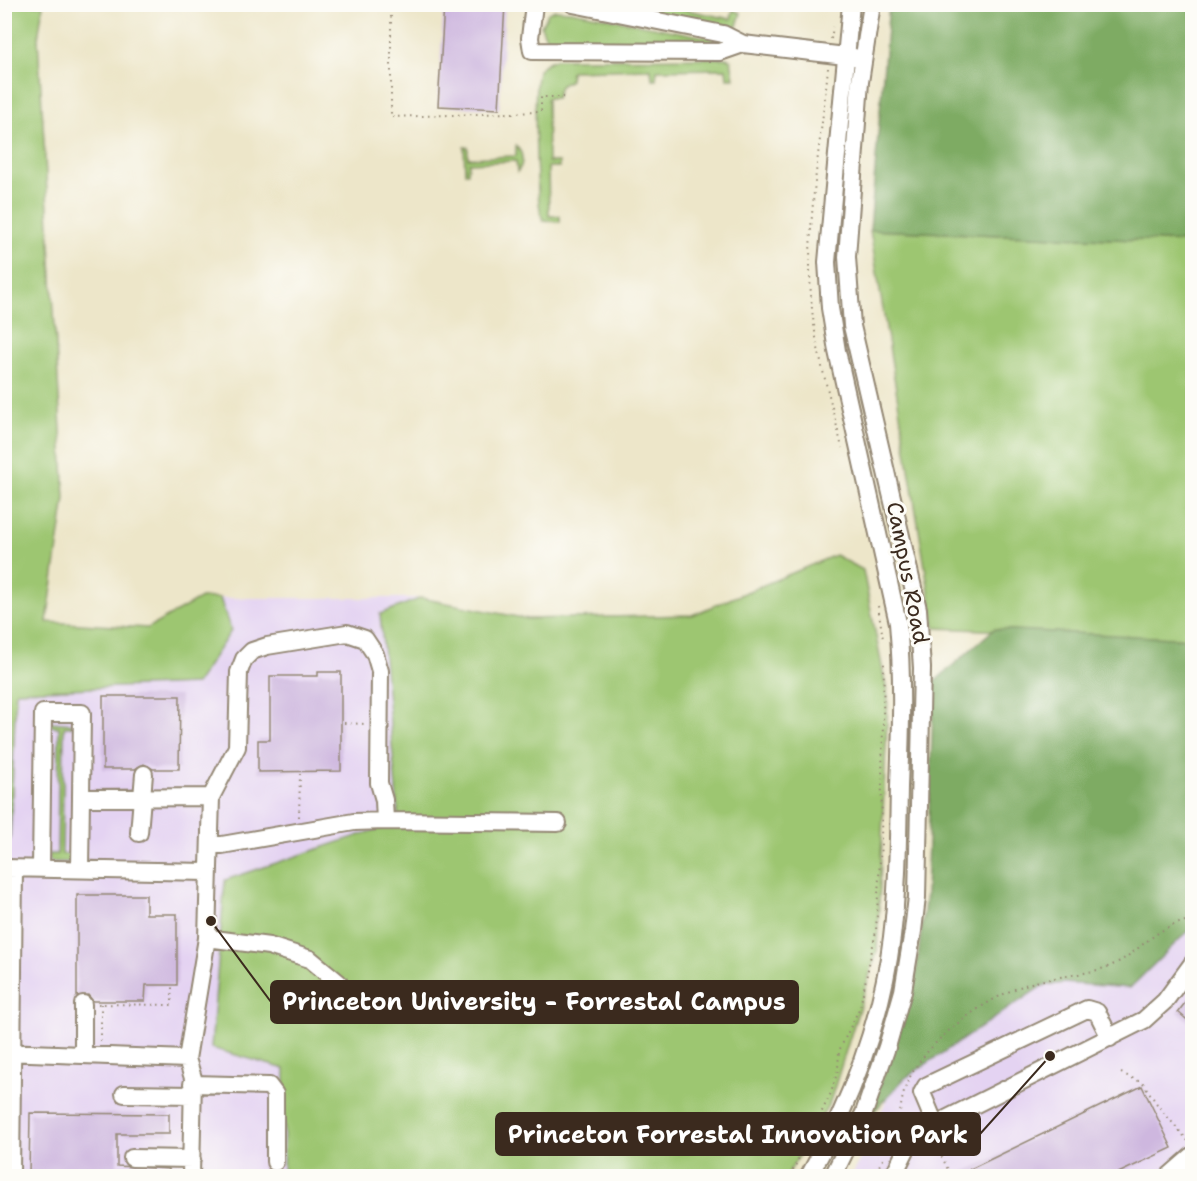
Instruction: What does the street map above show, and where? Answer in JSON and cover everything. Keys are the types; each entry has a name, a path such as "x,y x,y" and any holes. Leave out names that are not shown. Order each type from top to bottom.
{"street":[{"path":"534,4 530,38 532,51 720,52 743,44"},
{"path":"573,4 723,34 743,44 864,58"},
{"name":"Campus Road","path":"809,1176 827,1144 856,1079 876,1012 891,939 897,865 902,659 898,623 837,351 829,297 829,221 838,55 851,4"},
{"name":"Campus Road","path":"834,1176 864,1113 887,1047 903,991 917,897 922,641 914,593 852,326 848,289 847,257 864,58 872,4"},
{"path":"191,1176 192,1089 187,1059 207,938 207,872 211,845 211,797 237,747 238,672 244,659 252,651 267,646 347,633 365,639 375,654 380,671 379,783 384,800 385,821"},
{"path":"41,869 43,713 82,713 80,870"},
{"path":"139,833 144,774"},
{"path":"81,798 211,797"},
{"path":"211,845 222,846 354,822 558,823"},
{"path":"11,1176 8,1052 9,868 207,872"},
{"path":"207,938 269,946 310,959 339,983"},
{"path":"893,1176 914,1136 1110,1038 1151,1015 1192,964"},
{"path":"83,1004 84,1055"},
{"path":"935,1124 922,1093 926,1086 932,1083 1087,1009 1097,1012 1110,1038"},
{"path":"8,1052 187,1059"},
{"path":"124,1094 269,1086 275,1094 275,1162"},
{"path":"1169,1176 1192,1150"},
{"path":"132,1158 192,1159"}],"path":[{"path":"391,4 391,117 541,112 541,97 564,97"},
{"path":"833,22 838,55 811,244 811,298 819,352 843,452"},
{"path":"876,597 884,642"},
{"path":"790,1176 831,1093 838,1070 839,1051 860,1007 876,931 881,842 885,654"},
{"path":"344,723 380,724"},
{"path":"299,832 300,774"},
{"path":"895,1139 903,1094 913,1069 930,1047 953,1028 1007,992 1044,980 1110,966 1130,956 1163,930 1192,919"},
{"path":"83,1004 172,1005 172,987"},
{"path":"101,1004 101,1044"},
{"path":"1121,1073 1143,1083 1192,1150"},
{"path":"873,1176 888,1153"}],"shaded area":[{"path":"201,598 421,598 416,1176 5,1176 4,666 202,665"},
{"path":"1192,901 1192,1176 852,1176 920,1026"}],"green space":[{"path":"889,4 1192,5 1192,242 870,230"},
{"path":"4,5 43,5 38,39 65,498 47,622 148,628 201,598 220,598 231,631 196,684 16,691 10,840 5,841"},
{"path":"612,5 663,5 731,19 733,10 741,13 737,26 728,30"},
{"path":"555,10 571,11 721,40 721,43 555,43 547,40 541,26 548,13"},
{"path":"726,58 731,60 734,78 727,78 726,69 657,70 656,79 652,79 651,69 571,71 570,80 560,86 556,98 547,98 548,162 559,162 559,167 548,167 549,216 560,216 560,222 543,220 538,194 536,105 537,76 544,64 557,59"},
{"path":"516,146 521,152 522,159 517,172 516,161 469,163 468,173 465,173 464,147 468,147 468,158 516,156"},
{"path":"870,230 1192,242 1192,639 935,628"},
{"path":"835,555 863,570 888,697 877,951 830,1102 787,1176 283,1176 285,1069 211,1048 225,880 399,822 380,614 421,598 528,619 692,615"},
{"path":"994,629 1192,639 1192,927 1130,988 1063,983 1042,986 904,1079 867,1119 913,995 926,894 934,682"},
{"path":"51,722 73,724 72,727 64,727 62,854 70,854 70,862 49,862 49,854 57,854 59,727 51,726"}],"building":[{"path":"444,4 505,4 499,109 438,106"},
{"path":"318,672 341,672 341,771 258,772 258,740 270,740 270,676 318,676"},
{"path":"103,696 180,696 179,769 153,769 144,764 135,769 103,769"},
{"path":"77,895 146,895 146,914 177,914 177,985 146,985 145,1001 93,1001 88,995 77,996"},
{"path":"1192,994 1192,1024 1178,1012"},
{"path":"1142,1086 1172,1148 1112,1176 956,1176"},
{"path":"30,1113 169,1114 169,1134 117,1134 117,1166 169,1169 169,1176 29,1176"}],"place":[{"name":"Princeton University - Forrestal Campus","path":"211,921"},
{"name":"Princeton Forrestal Innovation Park","path":"1050,1056"}]}
